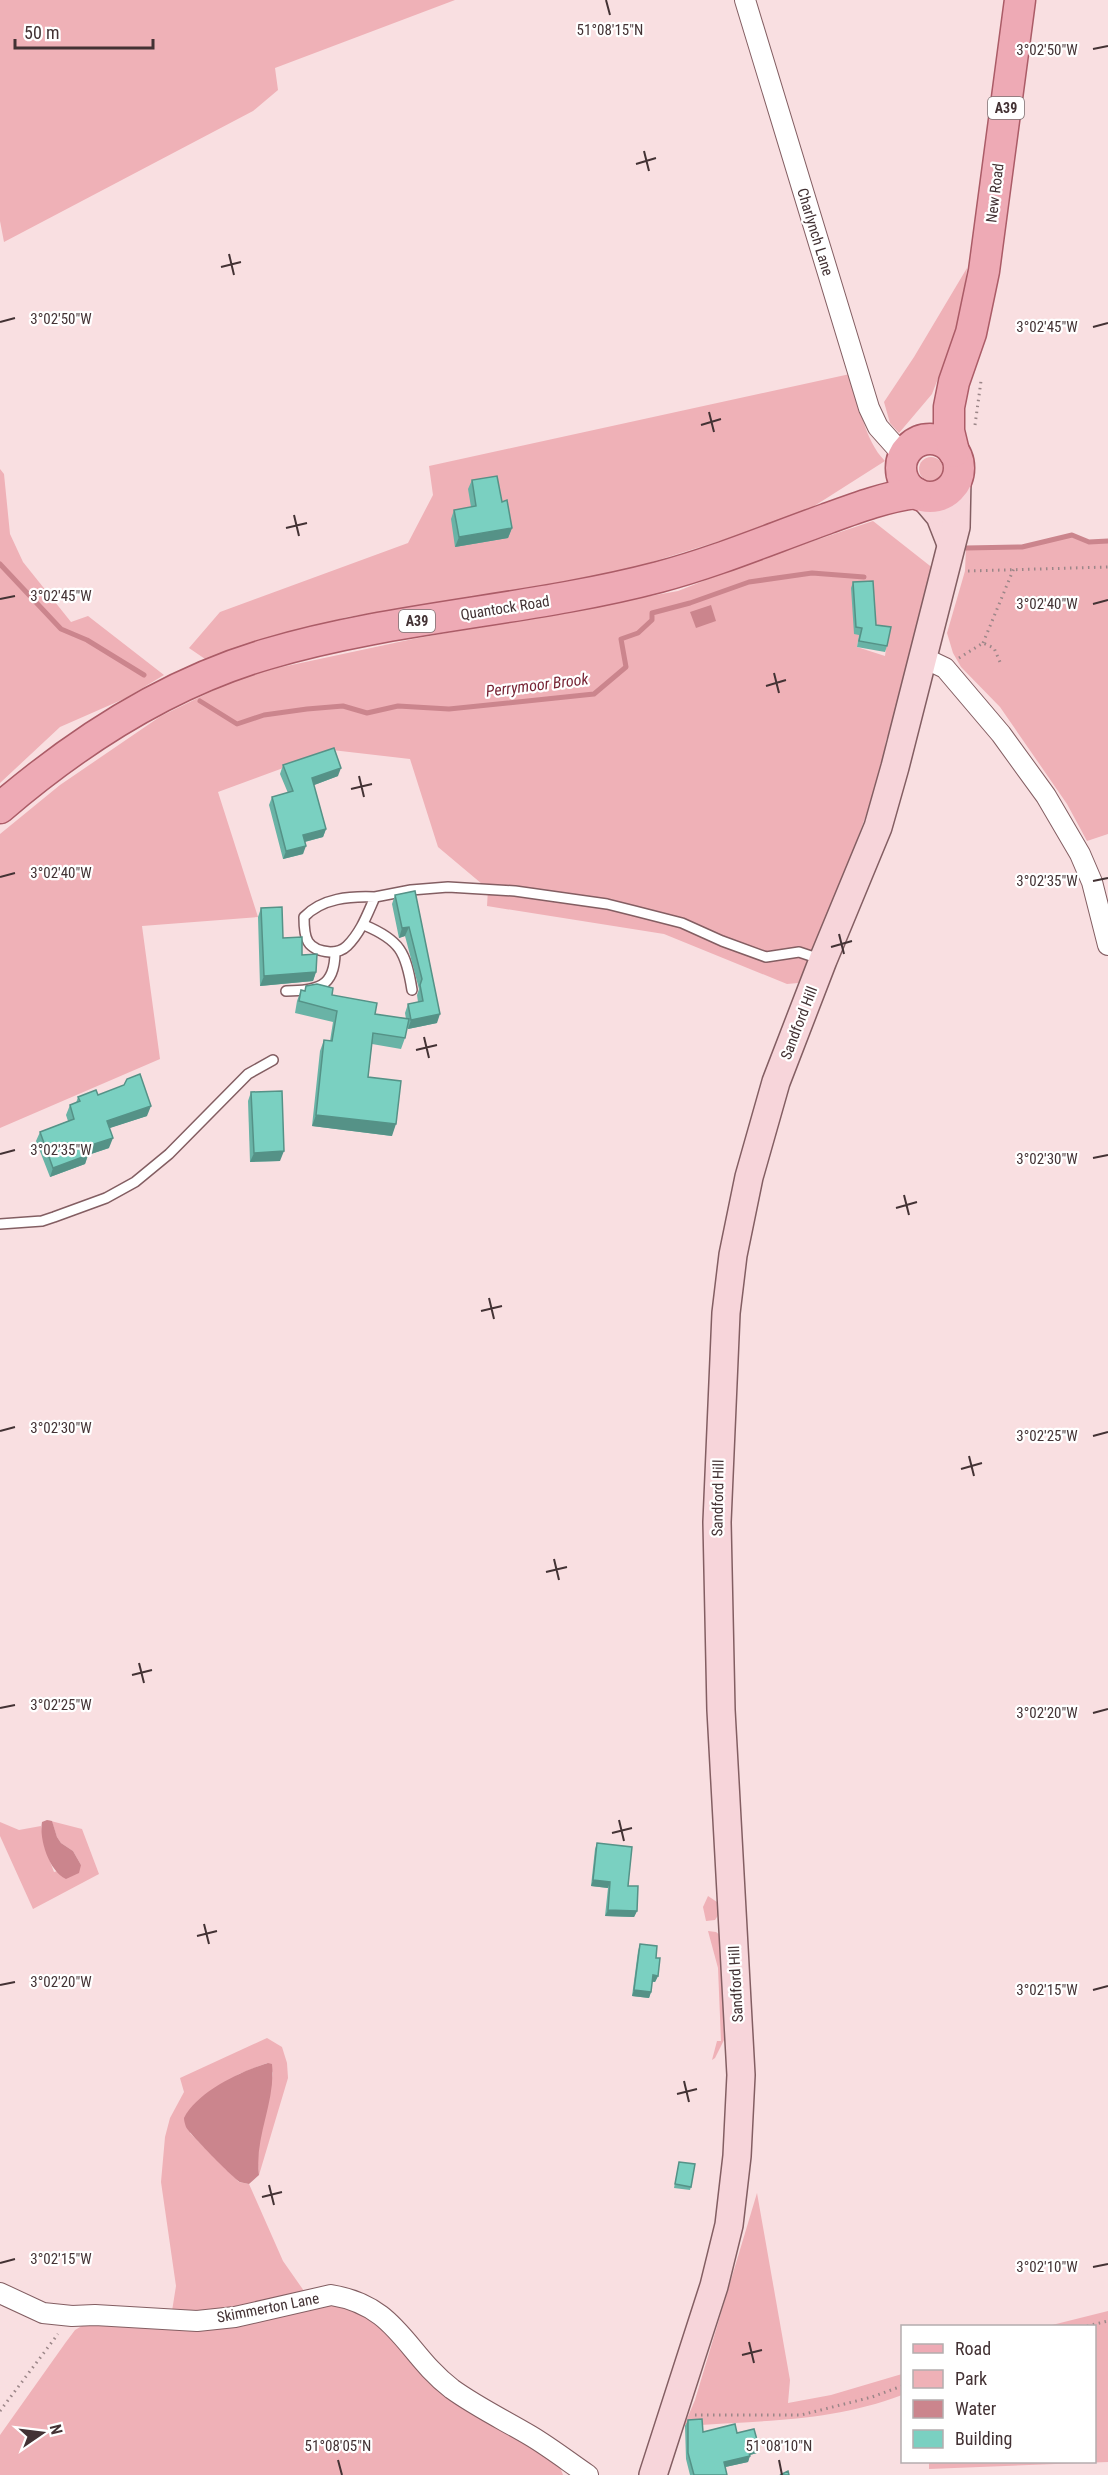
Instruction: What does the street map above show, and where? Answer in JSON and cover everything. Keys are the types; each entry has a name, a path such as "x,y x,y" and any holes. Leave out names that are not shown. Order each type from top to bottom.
{"main road":[{"name":"New Road","path":"956,465 949,431 950,407 954,382 971,333 984,271 1020,0"},
{"name":"New Road","path":"907,454 954,382"},
{"path":"951,544 940,516 907,485 902,475 907,454 928,439 947,444 956,465"},
{"name":"Quantock Road","path":"864,505 907,454"},
{"name":"A39","path":"919,495 936,496 944,493 956,465"},
{"name":"Sandford Hill","path":"653,2475 714,2286 729,2225 740,2123 741,2075 721,1710 717,1534 726,1313 733,1255 749,1176 776,1083 823,960 878,827 934,663 945,570 958,511 956,465"},
{"name":"Quantock Road","path":"0,808 44,772 128,715 191,682 243,661 360,631 562,599 658,578 733,555 864,505 900,495 919,495"}],"street":[{"name":"Charlynch Lane","path":"745,0 869,408 879,428 907,454"},
{"path":"934,663 1001,734 1068,831 1092,882 1108,945"},
{"name":"Skimmerton Lane","path":"0,2293 43,2313 197,2321 235,2318 331,2295 366,2304 384,2317 449,2386 480,2409 532,2437 588,2475"}],"lane":[{"path":"375,897 363,925 345,948 335,952 318,950 308,943 304,931 304,917 312,908 354,896 375,897 411,890 448,887 515,891 608,904 682,923 766,957 799,952 823,960"},
{"path":"363,925 384,933 399,946 407,962 412,990"},
{"path":"285,991 312,990 325,985 335,967 335,952"},
{"path":"0,1224 42,1221 106,1198 135,1182 170,1154 248,1074 273,1060"}],"path":[{"path":"945,570 987,572 1014,568 1108,567"},
{"path":"934,663 983,643 1014,568"},
{"path":"983,643 994,648 1000,662"},
{"path":"0,2411 72,2316"},
{"path":"1090,2325 1108,2320"},
{"path":"675,2408 688,2415 801,2415 872,2397 901,2387"}],"green space":[{"path":"0,0 455,0 275,68 278,90 253,111 4,242 0,221"},
{"path":"967,268 961,319 932,394 899,433 890,423 884,402 914,357"},
{"path":"850,374 867,432 885,461 797,517 597,579 347,617 241,646 208,661 189,648 220,612 408,543 433,495 429,466"},
{"path":"931,457 940,460 943,469 940,478 931,481 922,478 919,469 922,460"},
{"path":"0,469 4,474 10,534 23,562 71,622 88,616 164,675 126,698 60,727 0,783"},
{"path":"873,521 934,569 908,691 886,740 881,774 819,944 798,983 787,984 664,934 487,906 488,889 438,847 410,759 332,750 218,792 258,917 142,926 160,1059 0,1128 0,834 60,785 161,716 245,675 413,639 678,591 754,561","holes":["888,634 885,656 857,647 859,635"]},
{"path":"1072,535 1089,542 1108,541 1108,834 1087,841 1067,804 1000,707 961,667 953,653 947,633 965,571 966,548 1022,547"},
{"path":"47,1820 82,1829 99,1874 33,1909 0,1836 0,1822 19,1830 41,1826 45,1848 54,1872 81,1865 73,1851 61,1843 52,1822"},
{"path":"708,1896 720,1904 721,1911 715,1920 706,1921 703,1907"},
{"path":"708,1931 716,1932 721,1936 724,2040 712,2060 717,2041 721,2041 718,1968"},
{"path":"267,2038 282,2047 287,2063 288,2078 259,2175 257,2154 273,2073 267,2063 239,2074 200,2100 190,2133 239,2182 249,2184 283,2261 304,2291 241,2309 209,2312 172,2311 176,2286 161,2182 165,2137 170,2118 184,2092 180,2078"},
{"path":"757,2193 790,2380 788,2403 831,2395 901,2374 901,2395 848,2411 821,2416 684,2426 695,2400"},
{"path":"330,2305 367,2313 515,2435 560,2467 563,2475 0,2475 0,2435 75,2330 87,2323 179,2328"},
{"path":"1108,2311 1108,2462 1096,2462 1096,2325 1052,2325"},
{"path":"929,2463 1082,2463 929,2469"}],"water":[{"path":"711,605 716,621 696,628 690,612"},
{"path":"52,1821 57,1837 61,1843 73,1851 81,1865 79,1873 66,1879 55,1869 46,1854 41,1829 42,1822"},
{"path":"268,2063 272,2064 271,2092 259,2147 259,2175 249,2184 236,2179 212,2156 186,2127 184,2118 190,2108 209,2091 245,2071"}],"building":[{"path":"497,476 502,502 507,500 512,528 459,537 454,510 476,506 472,480"},
{"path":"873,581 876,625 891,627 887,646 859,641 862,628 856,627 853,582"},
{"path":"334,748 341,768 312,778 326,829 303,835 306,846 286,851 272,797 293,791 283,765"},
{"path":"415,891 440,1014 411,1020 408,1004 423,1001 420,985 422,979 409,927 402,928 395,895"},
{"path":"282,907 283,938 302,937 302,955 317,954 316,972 264,976 261,908"},
{"path":"317,984 333,988 332,995 377,1003 375,1014 409,1019 405,1038 373,1033 368,1077 401,1081 396,1124 316,1115 324,1040 332,1041 337,1011 299,1001 301,990 305,991 306,986"},
{"path":"140,1074 151,1106 107,1121 113,1138 85,1147 88,1155 53,1168 40,1132 74,1119 70,1105 80,1101 78,1097 96,1090 98,1095 124,1085 127,1079"},
{"path":"282,1091 284,1151 254,1153 251,1092"},
{"path":"597,1843 632,1847 628,1886 638,1886 637,1911 608,1910 610,1882 593,1880"},
{"path":"640,1944 657,1946 656,1958 660,1958 658,1976 653,1975 651,1992 634,1990"},
{"path":"679,2162 695,2164 691,2187 675,2184"},
{"path":"702,2419 703,2432 735,2424 737,2433 754,2429 759,2447 748,2450 750,2456 724,2462 727,2475 694,2475 688,2453 688,2420"}],"waterway":[{"name":"Perrymoor Brook","path":"966,548 1022,547 1072,535 1089,542 1108,541"},
{"name":"Perrymoor Brook","path":"0,564 61,629 87,640 144,675"},
{"name":"Perrymoor Brook","path":"200,701 237,724 264,715 307,709 343,706 367,713 398,706 449,709 594,694 626,667 621,639 638,633 652,620 652,613 690,603 749,582 812,573 864,577"}]}
